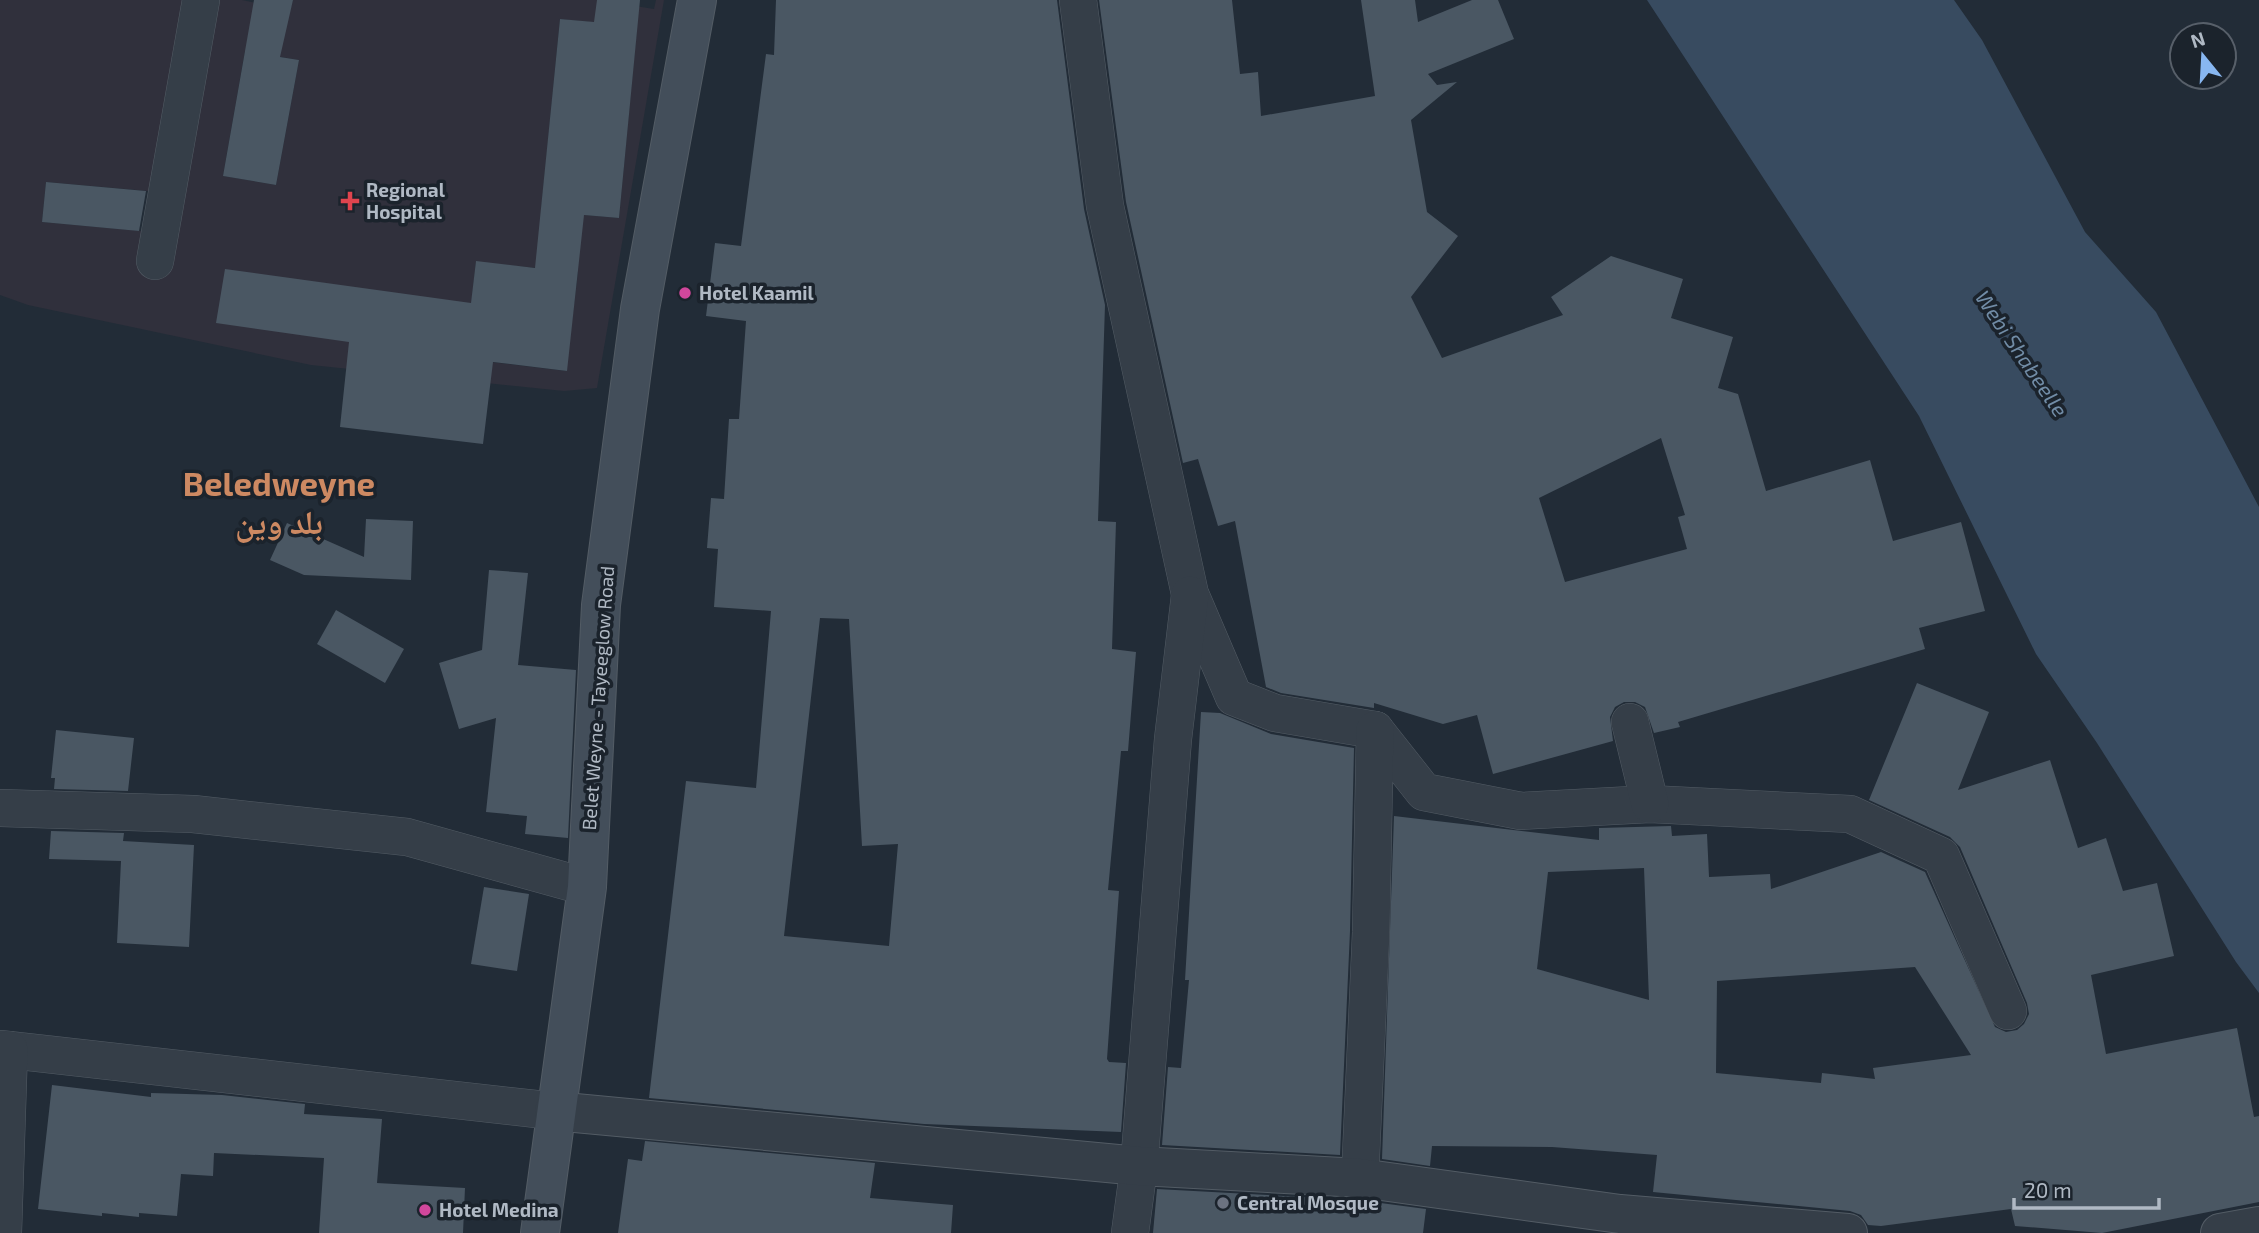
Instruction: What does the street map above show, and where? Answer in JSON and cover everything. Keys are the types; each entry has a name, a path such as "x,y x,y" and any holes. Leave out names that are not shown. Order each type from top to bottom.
{"main road":[{"name":"Belet Weyne - Tayeeglow Road","path":"540,1233 554,1111 587,887 601,605 640,309 697,0"}],"street":[{"path":"155,261 201,0"},
{"path":"1078,0 1105,206 1190,593 1234,697 1275,713 1375,730 1424,792 1521,811 1650,804 1850,814 1941,856 2008,1011"},
{"path":"1130,1233 1139,1166 1173,739 1190,593"},
{"path":"1630,722 1650,804"},
{"path":"1360,1178 1371,932 1375,730"},
{"path":"0,808 193,814 407,837 587,887"},
{"path":"3,1233 4,1049 554,1111 1139,1166 1360,1178 1619,1223 1848,1233"},
{"path":"2220,1233 2259,1226"}],"shaded area":[{"name":"Regional Hospital","path":"0,0 242,0 290,10 293,0 597,0 654,9 656,0 664,0 597,388 564,391 311,365 28,305 0,295","holes":["560,19 637,27 619,218 541,211","245,51 299,60 276,185 223,176","46,182 159,192 154,232 42,222","476,262 578,272 566,371 465,359"]}],"water":[{"name":"Webi Shabeelle","path":"1647,0 1954,0 1982,40 2085,232 2156,312 2259,507 2259,993 2236,962 2097,743 2036,654 1919,416"}],"building":[{"path":"254,0 293,0 280,57 299,60 276,185 223,176"},
{"path":"597,0 640,0 619,218 584,215 567,371 493,362 483,444 340,427 349,342 216,323 225,269 471,303 476,261 535,268 560,19 594,22"},
{"path":"776,0 1057,0 1084,209 1105,305 1098,521 1116,522 1112,649 1136,652 1128,751 1121,751 1108,890 1119,891 1107,1059 1109,1062 1126,1063 1121,1132 924,1124 649,1098 686,781 756,788 771,611 714,607 718,549 707,548 711,498 724,499 729,419 739,419 746,321 706,316 715,243 741,246 766,54 774,55","holes":["820,618 849,619 862,846 898,844 889,946 784,936"]},
{"path":"1099,0 1232,0 1240,74 1258,72 1261,116 1375,96 1361,0 1415,0 1418,22 1472,0 1498,0 1514,39 1428,74 1437,85 1457,82 1411,120 1427,212 1458,236 1411,297 1442,358 1563,315 1551,297 1611,256 1683,279 1671,318 1733,337 1718,388 1738,394 1766,491 1870,460 1893,541 1961,522 1985,611 1919,628 1925,649 1678,722 1680,727 1654,733 1645,707 1635,702 1624,702 1615,707 1610,717 1613,741 1493,774 1477,715 1443,724 1374,703 1374,708 1281,693 1266,687 1235,521 1218,526 1198,459 1183,463 1126,202","holes":["1661,438 1685,515 1678,517 1687,549 1565,582 1539,498"]},
{"path":"46,182 146,191 139,231 42,222"},
{"path":"366,519 413,521 411,580 304,575 270,560 287,523 364,557"},
{"path":"489,570 528,573 518,665 576,670 568,838 525,834 527,816 486,812 496,718 459,729 439,663 482,650"},
{"path":"336,610 404,649 385,683 317,644"},
{"path":"1917,683 1989,712 1958,790 2050,760 2078,848 2106,838 2123,891 2157,883 2174,956 2091,975 2106,1054 2237,1028 2254,1117 2259,1116 2259,1202 2102,1233 2015,1226 2011,1209 1881,1226 1868,1225 1861,1215 1850,1211 1653,1192 1657,1155 1552,1147 1432,1146 1430,1166 1382,1159 1394,816 1599,840 1599,828 1671,826 1672,836 1707,834 1709,877 1770,874 1771,889 1881,852 1925,872 1995,1027 2006,1032 2017,1030 2029,1014 2027,1003 1960,847 1950,837 1869,800","holes":["1644,868 1649,1000 1537,969 1548,872","1915,967 1971,1055 1873,1068 1875,1079 1822,1073 1821,1083 1716,1073 1717,981"]},
{"path":"1201,712 1220,713 1271,734 1354,748 1350,931 1340,1155 1162,1145 1168,1067 1181,1068 1189,980 1185,980"},
{"path":"56,730 134,738 128,791 54,789 55,778 51,778"},
{"path":"51,831 124,833 123,841 194,845 189,947 117,943 121,861 49,859"},
{"path":"484,887 529,894 517,971 471,964"},
{"path":"52,1085 151,1097 151,1093 222,1095 305,1104 304,1114 382,1119 377,1183 465,1188 463,1233 319,1233 324,1158 214,1153 213,1176 181,1174 177,1216 139,1213 139,1217 102,1213 102,1216 38,1209"},
{"path":"645,1141 875,1163 870,1198 953,1205 951,1233 618,1233 628,1159 642,1161"},
{"name":"Central Mosque","path":"1157,1189 1358,1200 1426,1209 1423,1233 1153,1233"}],"place":[{"name":"Regional Hospital","path":"350,201"},
{"name":"Hotel Kaamil","path":"685,293"},
{"name":"Central Mosque","path":"1223,1203"},
{"name":"Hotel Medina","path":"425,1210"}],"district":[{"name":"Beledweyne بلد وين","path":"279,503"}]}
